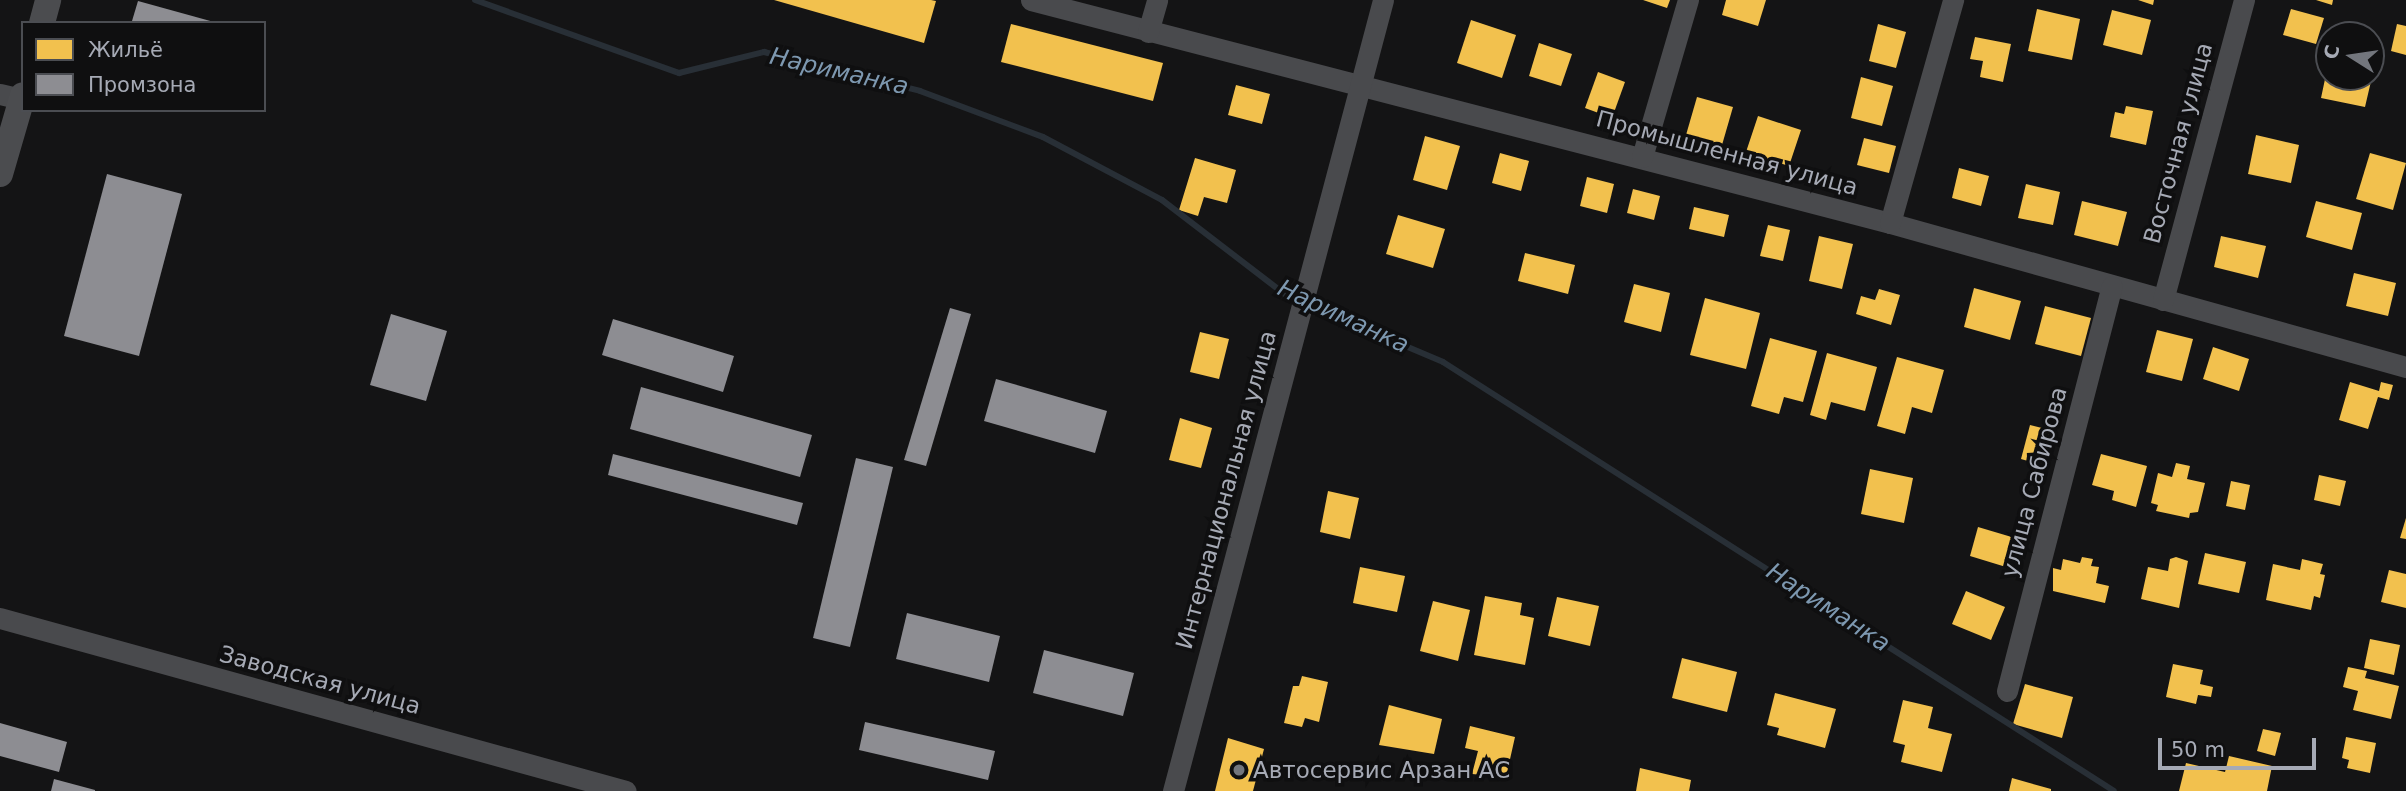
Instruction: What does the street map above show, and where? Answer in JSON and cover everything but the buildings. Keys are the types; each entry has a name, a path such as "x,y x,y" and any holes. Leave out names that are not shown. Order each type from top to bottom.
{"main road":[{"path":"43,21 48,0"},
{"path":"0,174 15,96"}],"street":[{"name":"Промышленная улица","path":"1031,0 1891,223 2406,367"},
{"path":"1148,32 1157,0"},
{"name":"Интернациональная улица","path":"1173,791 1383,0"},
{"path":"1642,157 1688,0"},
{"path":"1891,223 1953,0"},
{"name":"Восточная улица","path":"2163,300 2244,0"},
{"name":"улица Сабирова","path":"2007,691 2112,286"},
{"name":"Заводская улица","path":"0,618 625,791"}],"waterway":[{"name":"Нариманка","path":"475,0 679,73 764,52 920,91 1043,137 1162,200 1287,296 1443,362 2114,791"}],"place":[{"name":"Автосервис Арзан АС","path":"1239,770"}]}
